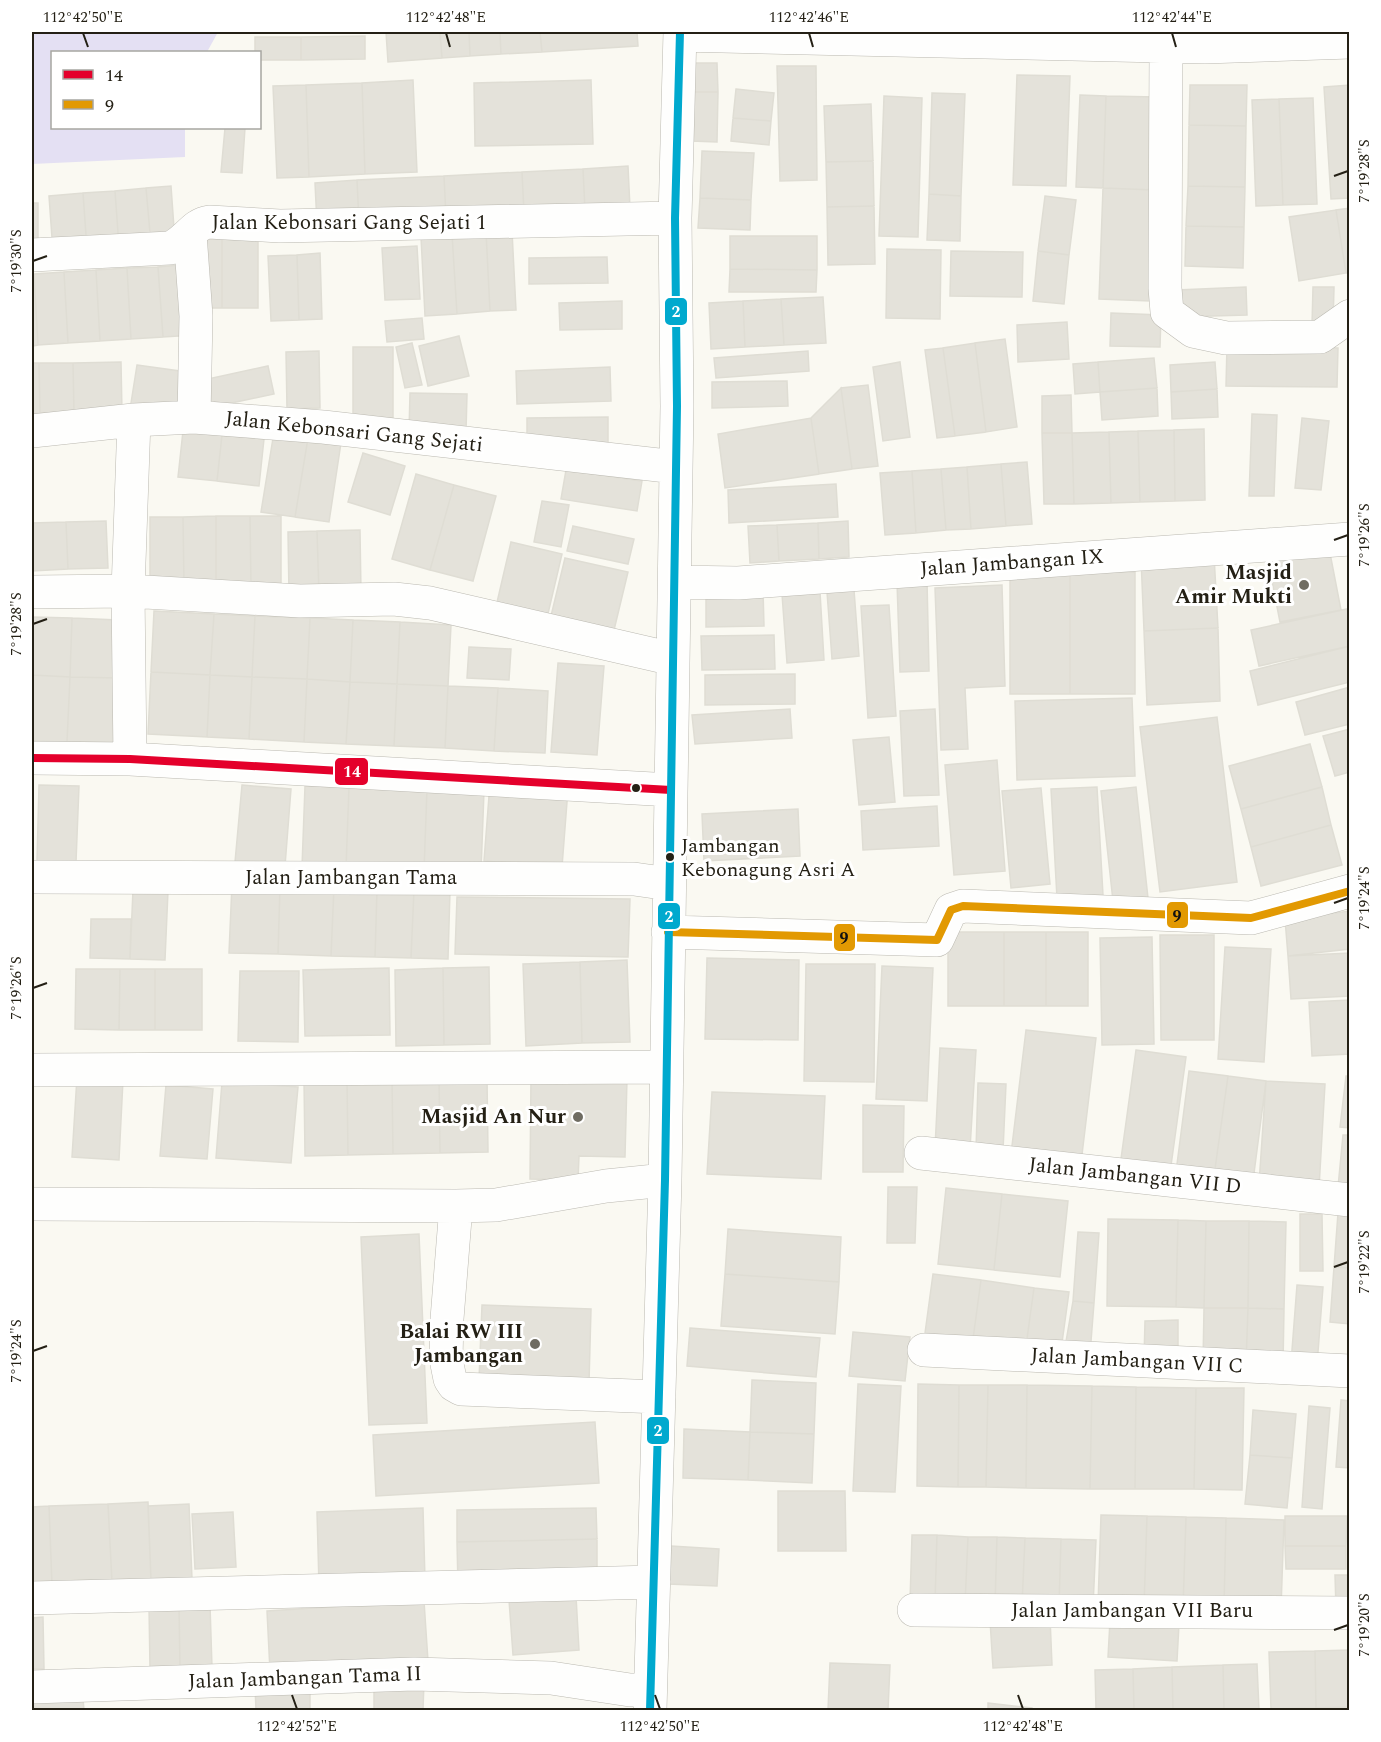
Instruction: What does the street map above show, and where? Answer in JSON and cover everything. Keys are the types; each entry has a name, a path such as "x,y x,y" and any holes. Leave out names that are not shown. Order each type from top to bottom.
{"street":[{"path":"650,1700 665,1180 675,582 675,218 680,33 1166,46 1204,39 1350,42"},
{"path":"1166,46 1165,288 1167,312 1193,331 1226,338 1320,337 1350,316"},
{"name":"Jalan Kebonsari Gang Sejati 1","path":"32,255 170,248 183,242 202,223 209,222 280,226 675,218"},
{"path":"190,234 196,316 194,417"},
{"name":"Jalan Kebonsari Gang Sejati","path":"32,431 134,420 194,417 335,428 676,467"},
{"path":"130,759 128,591 134,420"},
{"name":"Jalan Jambangan IX","path":"675,582 738,583 1350,539"},
{"path":"32,592 128,591 300,601 394,599 430,603 673,659"},
{"path":"32,758 130,759 671,790"},
{"name":"Jalan Jambangan Tama","path":"32,877 634,879 669,884"},
{"path":"668,932 937,940 951,910 963,906 1251,918 1350,891"},
{"path":"32,1070 666,1067"},
{"name":"Jalan Jambangan VII D","path":"921,1153 1350,1200"},
{"path":"32,1204 456,1206 496,1204 606,1186 665,1180"},
{"path":"456,1206 446,1359 448,1375 454,1385 460,1389 659,1397"},
{"name":"Jalan Jambangan VII C","path":"924,1350 1350,1371"},
{"path":"32,1598 654,1582"},
{"name":"Jalan Jambangan VII Baru","path":"914,1610 1350,1613"},
{"name":"Jalan Jambangan Tama II","path":"32,1687 414,1674 551,1678 630,1690 650,1700"}],"shaded area":[{"path":"32,32 218,32 208,51 51,51 51,129 185,129 185,157 32,164"}],"building":[{"path":"386,32 440,32 442,58 388,62"},
{"path":"440,32 469,32 470,56 442,58"},
{"path":"469,32 500,32 501,54 470,56"},
{"path":"500,32 540,32 542,52 501,54"},
{"path":"540,32 637,32 638,46 542,52"},
{"path":"365,36 365,59 301,60 301,37"},
{"path":"255,37 301,37 301,60 261,60 261,51 255,51"},
{"path":"691,63 717,63 718,92 691,92"},
{"path":"777,66 816,66 817,180 780,181"},
{"path":"1017,75 1070,76 1066,186 1013,185"},
{"path":"413,80 417,172 365,174 362,83"},
{"path":"591,80 593,144 475,146 474,83"},
{"path":"362,83 365,174 309,177 306,85"},
{"path":"306,85 309,177 277,178 273,86"},
{"path":"1190,85 1247,85 1246,126 1189,125"},
{"path":"1350,85 1350,198 1331,199 1324,87"},
{"path":"736,89 774,93 771,121 733,118"},
{"path":"691,92 718,92 717,142 691,141"},
{"path":"932,93 965,94 961,196 929,194"},
{"path":"1080,95 1106,96 1103,188 1076,187"},
{"path":"884,96 922,98 918,237 879,236"},
{"path":"1106,96 1157,97 1154,190 1103,188"},
{"path":"1313,98 1317,204 1283,205 1279,99"},
{"path":"1279,99 1283,205 1256,206 1252,100"},
{"path":"871,104 873,161 826,162 824,106"},
{"path":"733,118 771,121 769,145 731,141"},
{"path":"1189,125 1246,126 1245,187 1188,186"},
{"path":"225,129 245,129 242,173 221,172"},
{"path":"702,151 754,153 751,200 700,198"},
{"path":"873,161 874,206 827,207 826,162"},
{"path":"628,166 630,208 585,210 583,169"},
{"path":"583,169 585,210 524,213 522,172"},
{"path":"522,172 524,213 446,217 444,176"},
{"path":"444,176 446,217 359,222 357,180"},
{"path":"357,180 359,222 317,224 315,183"},
{"path":"171,186 175,242 151,244 146,188"},
{"path":"1188,186 1245,187 1244,227 1186,226"},
{"path":"146,188 151,244 119,247 115,191"},
{"path":"1103,188 1154,190 1150,301 1099,299"},
{"path":"115,191 119,247 87,249 83,193"},
{"path":"83,193 87,249 53,252 49,196"},
{"path":"929,194 961,196 960,241 927,240"},
{"path":"1045,196 1076,200 1069,255 1038,251"},
{"path":"700,198 751,200 750,230 698,228"},
{"path":"32,203 38,203 38,251 32,251"},
{"path":"874,206 875,264 828,265 827,207"},
{"path":"1350,208 1350,273 1346,273 1336,210"},
{"path":"1336,210 1346,273 1299,281 1289,217"},
{"path":"1186,226 1244,227 1243,268 1185,266"},
{"path":"512,231 516,310 490,311 486,232"},
{"path":"486,232 490,311 457,314 452,234"},
{"path":"452,234 457,314 425,316 421,237"},
{"path":"197,235 222,236 222,308 197,308"},
{"path":"258,235 258,308 222,308 222,236"},
{"path":"730,236 817,236 817,270 730,269"},
{"path":"417,246 420,299 385,300 382,248"},
{"path":"887,249 941,250 940,319 886,318"},
{"path":"951,251 1023,252 1022,297 950,296"},
{"path":"1038,251 1069,255 1064,304 1033,301"},
{"path":"320,253 322,319 299,320 297,255"},
{"path":"297,255 299,320 271,321 268,256"},
{"path":"607,257 608,283 529,284 529,258"},
{"path":"190,264 195,335 163,337 158,267"},
{"path":"158,267 163,337 131,339 127,268"},
{"path":"127,268 131,339 100,341 96,270"},
{"path":"730,269 817,270 816,292 729,292"},
{"path":"96,270 100,341 68,343 64,272"},
{"path":"64,272 68,343 38,345 34,274"},
{"path":"32,274 34,274 38,345 32,346"},
{"path":"1246,287 1247,315 1177,317 1177,290"},
{"path":"1313,287 1334,287 1333,326 1312,325"},
{"path":"823,297 826,343 784,345 781,299"},
{"path":"781,299 784,345 745,347 743,301"},
{"path":"622,301 622,329 560,330 559,303"},
{"path":"743,301 745,347 711,349 709,303"},
{"path":"1111,313 1161,315 1160,347 1110,346"},
{"path":"422,318 424,339 387,342 385,321"},
{"path":"1067,322 1069,359 1018,362 1017,325"},
{"path":"459,336 469,376 428,386 419,346"},
{"path":"1005,339 1017,427 986,432 975,343"},
{"path":"412,343 422,385 405,388 396,347"},
{"path":"975,343 986,432 955,436 943,348"},
{"path":"1227,346 1338,348 1337,387 1226,386"},
{"path":"353,347 393,347 393,418 353,418"},
{"path":"943,348 955,436 937,438 925,350"},
{"path":"319,351 320,408 287,409 286,352"},
{"path":"808,351 809,371 716,378 714,358"},
{"path":"1154,358 1157,388 1100,392 1098,362"},
{"path":"121,362 122,412 74,413 73,363"},
{"path":"900,362 910,437 883,441 873,367"},
{"path":"1098,362 1100,392 1075,394 1073,364"},
{"path":"1215,362 1217,389 1171,392 1170,365"},
{"path":"32,363 39,363 40,413 32,414"},
{"path":"39,363 73,363 74,413 40,413"},
{"path":"137,365 187,372 180,410 131,403"},
{"path":"268,366 274,394 208,408 203,380"},
{"path":"610,367 611,401 517,404 516,371"},
{"path":"787,381 788,406 712,408 712,382"},
{"path":"868,385 878,466 852,469 841,388"},
{"path":"841,388 852,469 819,474 811,418"},
{"path":"1157,388 1158,416 1102,420 1100,392"},
{"path":"1217,389 1218,417 1172,419 1171,392"},
{"path":"410,393 467,394 466,432 409,432"},
{"path":"1071,395 1072,433 1042,433 1042,396"},
{"path":"1252,414 1277,415 1274,496 1249,496"},
{"path":"608,417 608,447 527,448 527,418"},
{"path":"811,418 819,474 725,488 718,434"},
{"path":"1302,418 1329,421 1321,490 1295,488"},
{"path":"1204,429 1205,500 1175,501 1174,430"},
{"path":"1174,430 1175,501 1140,502 1138,431"},
{"path":"183,431 222,435 217,481 178,477"},
{"path":"1138,431 1140,502 1111,503 1109,432"},
{"path":"274,432 308,438 295,517 261,512"},
{"path":"1109,432 1111,503 1074,504 1072,433"},
{"path":"1042,433 1072,433 1074,504 1044,504"},
{"path":"222,435 264,439 259,486 217,481"},
{"path":"308,438 341,443 329,522 295,517"},
{"path":"363,453 405,466 390,515 348,502"},
{"path":"1027,462 1032,524 1006,526 1001,464"},
{"path":"1001,464 1006,526 971,529 967,467"},
{"path":"967,467 971,529 946,530 941,469"},
{"path":"941,469 946,530 916,533 912,471"},
{"path":"566,470 642,481 637,511 561,499"},
{"path":"912,471 916,533 885,535 880,473"},
{"path":"416,474 454,485 430,570 392,559"},
{"path":"836,484 838,517 729,523 728,490"},
{"path":"454,485 496,496 473,581 430,570"},
{"path":"542,501 569,505 561,547 534,542"},
{"path":"216,516 250,516 251,586 216,586"},
{"path":"216,516 216,586 184,586 183,517"},
{"path":"250,516 281,516 281,585 251,586"},
{"path":"150,517 183,517 184,586 150,587"},
{"path":"106,521 108,568 68,569 66,522"},
{"path":"848,521 849,557 819,559 818,523"},
{"path":"66,522 68,569 32,571 32,523"},
{"path":"818,523 819,559 779,561 777,525"},
{"path":"777,525 779,561 750,563 748,526"},
{"path":"573,526 634,539 628,564 567,551"},
{"path":"360,530 361,593 319,594 317,531"},
{"path":"317,531 319,594 289,595 288,532"},
{"path":"511,542 562,554 546,622 495,611"},
{"name":"Masjid Amir Mukti","path":"1329,548 1341,610 1280,622 1268,561"},
{"path":"1214,555 1218,628 1144,631 1141,558"},
{"path":"565,558 628,572 614,630 551,616"},
{"path":"1135,572 1135,694 1070,694 1070,573"},
{"path":"1070,573 1070,694 1010,694 1010,574"},
{"path":"927,580 929,671 900,672 897,582"},
{"path":"1002,585 1005,686 965,688 968,749 941,750 935,588"},
{"path":"763,590 764,626 706,627 706,592"},
{"path":"854,590 859,656 832,659 827,592"},
{"path":"820,592 824,660 787,663 782,594"},
{"path":"889,605 896,716 868,718 861,606"},
{"path":"1347,609 1350,622 1350,646 1259,666 1251,630"},
{"path":"154,611 214,614 210,675 151,672"},
{"path":"214,614 255,616 252,677 210,675"},
{"path":"255,616 310,618 307,679 252,677"},
{"path":"32,617 72,618 70,677 32,675"},
{"path":"72,618 118,620 117,678 70,677"},
{"path":"310,618 353,620 350,682 307,679"},
{"path":"353,620 400,622 397,684 350,682"},
{"path":"400,622 451,625 448,686 397,684"},
{"path":"1218,628 1220,701 1147,705 1144,631"},
{"path":"774,635 775,669 702,670 701,636"},
{"path":"1350,646 1350,682 1258,705 1250,671"},
{"path":"469,647 511,649 509,680 467,678"},
{"path":"558,663 604,666 597,755 551,752"},
{"path":"151,672 210,675 207,737 148,734"},
{"path":"795,674 795,704 705,705 705,675"},
{"path":"32,675 70,677 67,742 32,741"},
{"path":"210,675 252,677 249,739 207,737"},
{"path":"70,677 117,678 114,744 67,742"},
{"path":"252,677 307,679 304,742 249,739"},
{"path":"307,679 350,682 346,744 304,742"},
{"path":"350,682 397,684 394,746 346,744"},
{"path":"397,684 448,686 445,748 394,746"},
{"path":"448,686 498,688 494,751 445,748"},
{"path":"1350,687 1350,724 1305,735 1296,702"},
{"path":"498,688 548,691 545,753 494,751"},
{"path":"1132,698 1135,776 1017,780 1015,701"},
{"path":"790,709 792,738 695,744 692,715"},
{"path":"935,709 939,795 904,796 900,711"},
{"path":"1217,717 1237,882 1160,892 1140,727"},
{"path":"1350,729 1350,772 1335,776 1323,736"},
{"path":"889,737 895,802 859,805 853,740"},
{"path":"1310,744 1322,787 1241,809 1229,766"},
{"path":"997,760 1005,871 954,875 945,765"},
{"path":"490,783 568,789 562,867 484,861"},
{"path":"39,785 79,786 76,862 37,861"},
{"path":"242,785 291,789 285,866 235,862"},
{"path":"305,786 349,787 346,868 302,867"},
{"path":"349,787 427,789 424,871 346,868"},
{"path":"1097,787 1103,895 1057,898 1051,789"},
{"path":"1136,787 1148,898 1113,901 1101,791"},
{"path":"1322,787 1331,825 1251,847 1241,809"},
{"path":"1041,788 1050,884 1011,888 1002,791"},
{"path":"427,789 484,791 481,872 424,871"},
{"path":"937,806 939,846 863,850 861,811"},
{"path":"798,809 800,856 704,861 702,814"},
{"path":"1331,825 1342,865 1261,886 1251,847"},
{"path":"232,884 280,886 278,954 229,953"},
{"path":"280,886 334,887 331,956 278,954"},
{"path":"334,887 377,889 375,957 331,956"},
{"path":"377,889 414,890 411,958 375,957"},
{"path":"133,890 168,891 165,960 130,959"},
{"path":"414,890 450,891 448,959 411,958"},
{"path":"457,897 630,899 628,957 455,954"},
{"path":"1350,911 1350,949 1288,956 1285,919"},
{"path":"91,919 131,919 130,959 90,958"},
{"path":"948,932 1004,932 1004,1006 948,1006"},
{"path":"1004,932 1046,932 1046,1006 1004,1006"},
{"path":"1046,932 1088,932 1088,1006 1046,1006"},
{"path":"1160,935 1214,935 1214,1040 1161,1040"},
{"path":"1152,937 1154,1044 1102,1045 1100,938"},
{"path":"1225,947 1271,949 1264,1062 1218,1059"},
{"path":"1350,953 1350,996 1291,999 1288,956"},
{"path":"707,958 799,960 798,1040 705,1039"},
{"path":"627,960 630,1042 582,1043 580,962"},
{"path":"580,962 582,1043 526,1046 523,964"},
{"path":"806,964 875,964 874,1082 804,1081"},
{"path":"882,966 933,968 927,1101 876,1099"},
{"path":"489,967 490,1044 444,1045 443,968"},
{"path":"389,968 390,1035 305,1036 303,970"},
{"path":"443,968 444,1045 396,1046 395,970"},
{"path":"76,969 120,969 119,1030 75,1029"},
{"path":"120,969 155,969 155,1030 119,1030"},
{"path":"155,969 202,969 202,1030 155,1030"},
{"path":"240,971 299,971 298,1042 238,1041"},
{"path":"1350,1000 1350,1054 1312,1056 1309,1002"},
{"path":"1026,1030 1096,1038 1081,1163 1011,1154"},
{"path":"940,1048 976,1050 970,1149 935,1148"},
{"path":"1136,1050 1186,1057 1170,1173 1120,1166"},
{"path":"1189,1071 1228,1076 1214,1176 1176,1172"},
{"path":"1228,1076 1266,1081 1253,1181 1214,1176"},
{"path":"1346,1076 1350,1076 1350,1128 1340,1127"},
{"path":"77,1077 123,1080 119,1160 72,1157"},
{"path":"439,1077 487,1077 488,1152 440,1153"},
{"path":"439,1077 440,1153 393,1154 392,1078"},
{"name":"Masjid An Nur","path":"531,1077 627,1079 625,1157 579,1156 578,1180 530,1179"},
{"path":"392,1078 393,1154 348,1155 347,1079"},
{"path":"347,1079 348,1155 305,1156 304,1080"},
{"path":"1266,1081 1325,1084 1319,1188 1259,1184"},
{"path":"222,1082 298,1087 291,1163 216,1158"},
{"path":"978,1083 1006,1084 1003,1151 976,1150"},
{"path":"166,1085 213,1089 207,1159 160,1156"},
{"path":"712,1092 825,1096 821,1179 707,1174"},
{"path":"863,1105 904,1106 903,1172 863,1172"},
{"path":"1343,1135 1350,1135 1350,1188 1338,1187"},
{"path":"888,1187 917,1187 915,1243 887,1243"},
{"path":"946,1188 1002,1194 994,1270 938,1264"},
{"path":"1002,1194 1068,1201 1060,1277 994,1270"},
{"path":"1338,1213 1350,1214 1350,1268 1334,1267"},
{"path":"1300,1214 1322,1214 1323,1271 1300,1271"},
{"path":"1108,1219 1178,1220 1176,1307 1107,1306"},
{"path":"1178,1220 1206,1221 1204,1308 1176,1307"},
{"path":"1206,1221 1249,1221 1248,1308 1204,1308"},
{"path":"1249,1221 1286,1222 1284,1309 1248,1308"},
{"path":"728,1229 841,1237 839,1282 725,1274"},
{"path":"1078,1232 1099,1233 1094,1303 1073,1301"},
{"path":"419,1234 427,1423 369,1425 361,1237"},
{"path":"1334,1267 1350,1268 1350,1324 1330,1322"},
{"path":"725,1274 839,1282 835,1334 721,1326"},
{"path":"933,1274 981,1280 973,1339 925,1333"},
{"path":"981,1280 1034,1288 1026,1346 973,1339"},
{"path":"1297,1285 1323,1287 1317,1365 1291,1363"},
{"path":"1034,1288 1069,1292 1061,1350 1026,1346"},
{"path":"1073,1301 1094,1303 1090,1354 1064,1353"},
{"name":"Balai RW III Jambangan","path":"482,1305 591,1309 589,1383 479,1380"},
{"path":"1204,1308 1248,1308 1246,1364 1203,1363"},
{"path":"1248,1308 1284,1309 1283,1365 1246,1364"},
{"path":"1178,1320 1178,1360 1144,1359 1145,1321"},
{"path":"690,1328 820,1338 816,1377 687,1366"},
{"path":"853,1332 910,1337 905,1381 849,1376"},
{"path":"752,1380 816,1383 814,1434 750,1432"},
{"path":"858,1384 901,1386 895,1492 853,1491"},
{"path":"918,1384 959,1385 958,1487 917,1486"},
{"path":"959,1385 988,1385 986,1487 958,1487"},
{"path":"988,1385 1027,1385 1026,1488 986,1487"},
{"path":"1027,1385 1092,1386 1090,1489 1026,1488"},
{"path":"1092,1386 1136,1387 1135,1489 1090,1489"},
{"path":"1136,1387 1196,1388 1194,1489 1135,1489"},
{"path":"1196,1388 1244,1388 1242,1490 1194,1489"},
{"path":"1341,1400 1350,1401 1350,1468 1336,1467"},
{"path":"1309,1406 1330,1408 1322,1509 1302,1507"},
{"path":"1253,1410 1296,1414 1292,1458 1250,1455"},
{"path":"595,1422 599,1483 376,1496 373,1435"},
{"path":"684,1429 750,1432 748,1480 683,1478"},
{"path":"750,1432 814,1434 812,1483 748,1480"},
{"path":"1250,1455 1292,1458 1287,1508 1245,1504"},
{"path":"778,1491 845,1491 846,1551 778,1551"},
{"path":"148,1502 151,1580 112,1582 108,1504"},
{"path":"108,1504 112,1582 52,1585 49,1506"},
{"path":"189,1504 192,1579 151,1580 148,1506"},
{"path":"49,1506 52,1585 32,1586 32,1507"},
{"path":"423,1508 425,1580 319,1585 317,1512"},
{"path":"596,1508 597,1539 457,1542 457,1510"},
{"path":"233,1512 236,1567 195,1569 192,1514"},
{"path":"1101,1515 1147,1516 1144,1606 1098,1605"},
{"path":"1147,1516 1186,1517 1183,1607 1144,1606"},
{"path":"1285,1516 1347,1516 1346,1546 1285,1546"},
{"path":"1186,1517 1226,1518 1224,1608 1183,1607"},
{"path":"1226,1518 1284,1520 1281,1609 1224,1608"},
{"path":"912,1535 937,1535 935,1602 910,1602"},
{"path":"937,1535 968,1537 965,1604 935,1602"},
{"path":"968,1537 997,1537 995,1605 965,1604"},
{"path":"997,1537 1025,1538 1022,1605 995,1605"},
{"path":"1025,1538 1061,1539 1059,1606 1022,1605"},
{"path":"597,1539 597,1582 458,1585 457,1542"},
{"path":"1061,1539 1096,1540 1093,1607 1059,1606"},
{"path":"671,1546 719,1549 717,1586 668,1584"},
{"path":"1285,1546 1346,1546 1346,1569 1286,1569"},
{"path":"1335,1575 1350,1575 1350,1608 1336,1608"},
{"path":"576,1596 579,1650 513,1655 509,1600"},
{"path":"424,1601 428,1661 270,1671 267,1611"},
{"path":"210,1605 212,1667 180,1668 179,1606"},
{"path":"179,1606 180,1668 150,1668 149,1607"},
{"path":"43,1617 44,1669 32,1669 32,1618"},
{"path":"1050,1617 1052,1665 993,1668 990,1620"},
{"path":"1110,1621 1179,1624 1177,1661 1108,1657"},
{"path":"1350,1650 1350,1707 1316,1708 1315,1651"},
{"path":"1315,1651 1316,1708 1271,1709 1269,1652"},
{"path":"830,1663 890,1665 888,1710 828,1710"},
{"path":"1257,1664 1259,1710 1224,1710 1223,1665"},
{"path":"1223,1665 1224,1710 1173,1710 1172,1667"},
{"path":"1172,1667 1173,1710 1134,1710 1133,1669"},
{"path":"1133,1669 1134,1710 1096,1710 1095,1670"},
{"path":"374,1682 424,1682 423,1710 374,1710"},
{"path":"310,1685 310,1710 256,1710 255,1686"},
{"path":"83,1699 84,1710 32,1710 32,1702"},
{"path":"988,1703 1032,1708 1032,1710 988,1710"}],"transit line":[{"name":"2","path":"650,1710 665,1180 677,406 675,218 680,32"},
{"name":"14","path":"32,758 130,759 671,790"},
{"name":"9","path":"668,932 937,940 951,910 963,906 1251,918 1350,891"}],"place":[{"name":"Masjid Amir Mukti","path":"1304,585"},
{"name":"Jambangan Kebonagung Asri A","path":"670,857"},
{"name":"Masjid An Nur","path":"578,1117"},
{"name":"Balai RW III Jambangan","path":"535,1344"}]}
